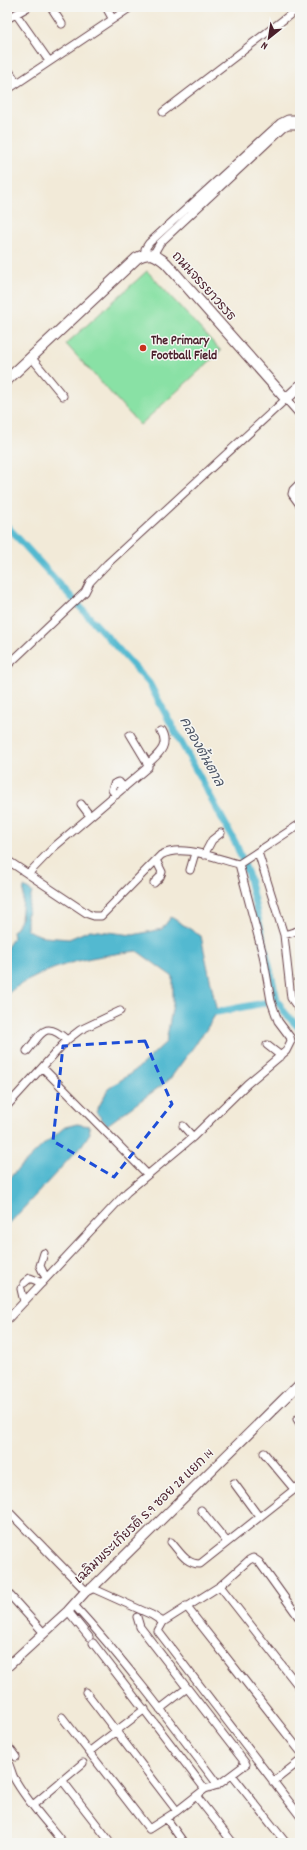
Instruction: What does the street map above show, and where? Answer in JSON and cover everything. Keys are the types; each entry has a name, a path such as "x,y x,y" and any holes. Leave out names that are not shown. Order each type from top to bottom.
{"main road":[{"path":"7,380 137,258 149,254"},
{"name":"ถนนจรรยาวรรธ","path":"149,254 166,264 286,399"},
{"path":"286,399 300,386"}],"street":[{"path":"7,19 28,7"},
{"path":"51,7 62,24"},
{"path":"106,7 112,18"},
{"path":"7,90 112,18 131,7"},
{"path":"163,112 300,7"},
{"path":"16,14 50,60"},
{"path":"7,68 17,83"},
{"path":"300,119 288,119 280,123 149,243 145,249 149,254 284,127 288,125 300,125"},
{"path":"31,357 63,396"},
{"path":"7,666 85,592 90,582 107,564 286,399 300,414"},
{"path":"300,483 293,490 292,494 300,505"},
{"path":"28,874 54,847 147,769 148,764 164,747 165,740 161,731"},
{"path":"130,734 148,764"},
{"path":"80,804 90,816"},
{"path":"7,860 88,914 101,916 156,860 168,851 178,850 241,863 300,824"},
{"path":"204,855 212,840 221,833"},
{"path":"190,870 195,853"},
{"path":"256,854 284,935 291,998 300,1012"},
{"path":"154,883 160,877 162,872 156,860"},
{"path":"7,1320 122,1197 193,1137 290,1046 290,1037 278,1021 271,1001 263,955 241,863"},
{"path":"284,935 300,930"},
{"path":"8,1102 43,1068 67,1040 80,1030 120,1011"},
{"path":"27,1051 42,1032 48,1030 58,1032 67,1040"},
{"path":"267,1046 281,1056"},
{"path":"43,1068 148,1174"},
{"path":"183,1126 193,1137"},
{"path":"44,1253 40,1266 44,1281"},
{"path":"24,1302 22,1286 30,1278 44,1281"},
{"name":"เฉลิมพระเกียรติ ร.9 ซอย 28 แยก 14","path":"7,1667 71,1608 300,1383"},
{"path":"171,1542 188,1562 200,1564 297,1487 264,1453"},
{"path":"234,1483 259,1517"},
{"path":"7,1510 89,1590 152,1615 163,1622"},
{"path":"201,1510 227,1542"},
{"path":"300,1619 259,1562 253,1558 220,1586 186,1606 163,1622 158,1631 300,1816"},
{"path":"220,1586 300,1688"},
{"path":"7,1592 44,1633"},
{"path":"186,1606 300,1751"},
{"path":"71,1608 91,1640 205,1789"},
{"path":"71,1608 100,1634 218,1785"},
{"path":"62,1717 90,1751 149,1829 177,1811 205,1789 218,1785 246,1764 140,1627 137,1617"},
{"path":"160,1709 187,1688"},
{"path":"136,1697 145,1691"},
{"path":"86,1692 117,1730 177,1811"},
{"path":"90,1751 145,1709"},
{"path":"164,1734 174,1727"},
{"path":"7,1746 16,1756"},
{"path":"7,1761 10,1766 10,1775 63,1843"},
{"path":"273,1782 300,1761"},
{"path":"33,1805 82,1763"},
{"path":"232,1775 286,1843"},
{"path":"62,1780 111,1843"},
{"path":"197,1796 233,1843"},
{"path":"166,1818 180,1842"}],"highlighted area":[{"path":"145,1041 172,1104 114,1177 53,1141 63,1046"}],"green space":[{"name":"The Primary Football Field","path":"147,271 221,351 140,425 66,344"}],"water":[{"path":"24,887 32,892 27,915 27,930 44,937 69,939 90,930 133,935 162,929 171,917 201,936 217,1012 206,1030 169,1080 107,1125 96,1112 108,1089 137,1069 166,1042 173,1004 173,977 137,951 97,957 59,967 22,983 7,995 7,947 14,937 13,932 21,920"},
{"path":"77,1124 89,1126 90,1133 82,1145 7,1226 7,1180 43,1145 65,1127"}],"waterway":[{"name":"คลองต้นตาล","path":"7,526 149,683 236,844 248,874 277,1000 285,1013 300,1029"},
{"path":"217,1012 264,1003"}],"place":[{"name":"The Primary Football Field","path":"143,348"}]}
